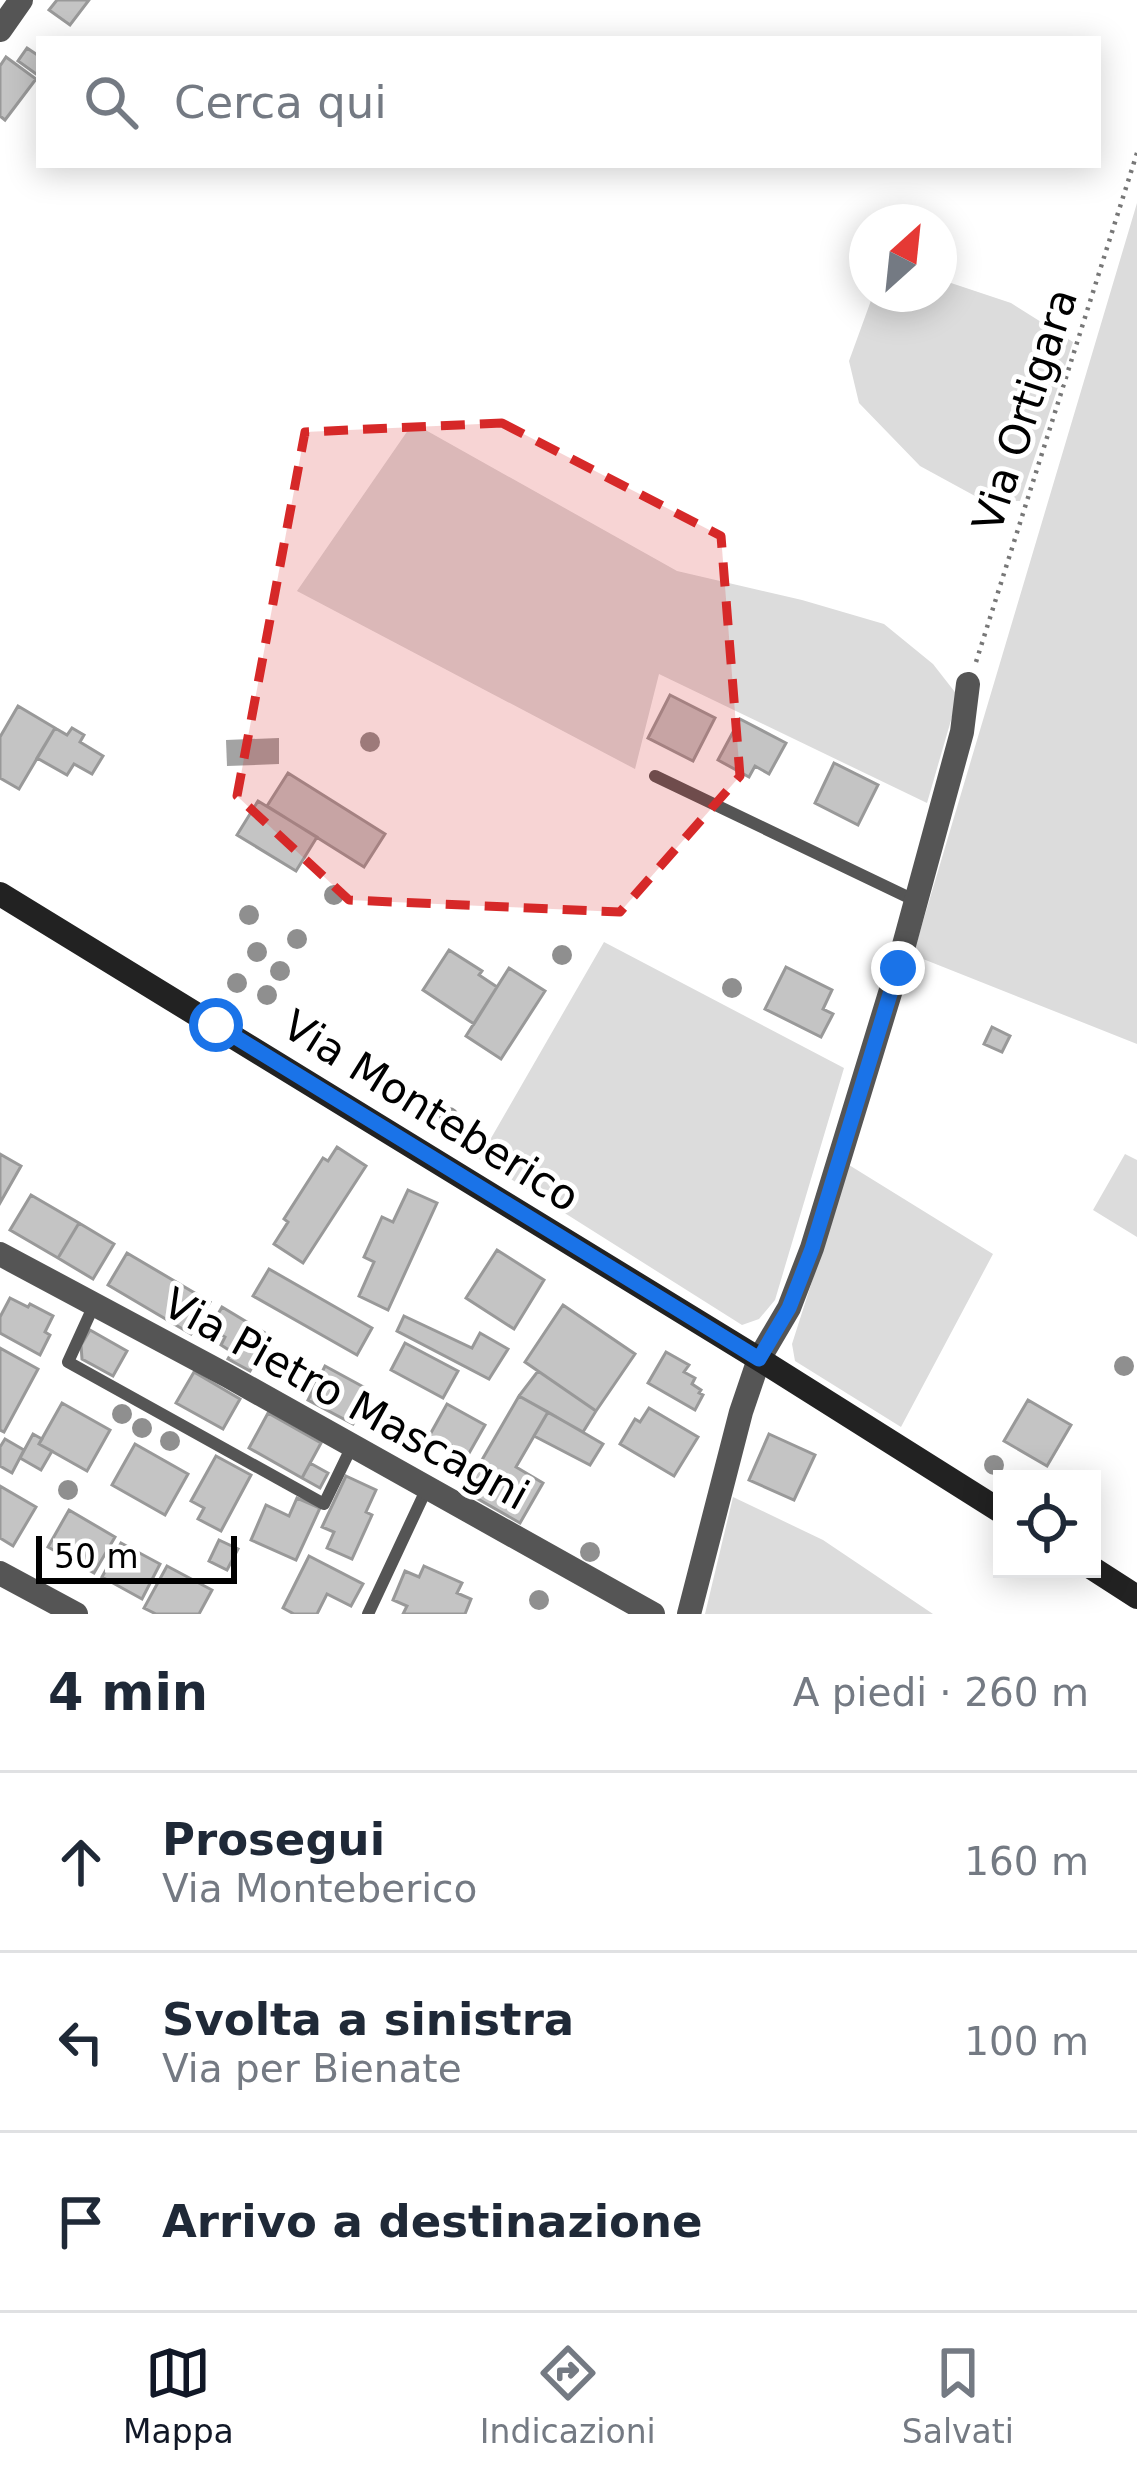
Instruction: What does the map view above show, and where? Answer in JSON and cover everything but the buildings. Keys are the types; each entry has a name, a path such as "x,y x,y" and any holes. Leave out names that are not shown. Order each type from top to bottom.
{"street":[{"path":"0,30 21,0"},
{"path":"689,1614 740,1412 759,1359 789,1308 812,1249 916,902 962,732 968,684"},
{"name":"Via Monteberico","path":"0,894 993,1506"},
{"name":"Via Pietro Mascagni","path":"0,1254 653,1614"},
{"path":"0,1573 76,1614"},
{"path":"1101,1574 1137,1597"}],"lane":[{"path":"655,776 916,902"},
{"path":"94,1305 68,1362 323,1504 352,1446"},
{"path":"368,1614 427,1488"}],"path":[{"name":"Via Ortigara","path":"968,684 1137,153"}],"highlighted area":[{"path":"502,423 721,536 740,776 620,912 349,900 237,796 305,432"}],"shaded area":[{"path":"1137,203 1137,1044 913,955"},
{"path":"957,285 1011,303 1073,342 1020,501 986,502 920,466 859,403 849,361 867,312 957,312"},
{"path":"413,423 677,571 884,624 933,664 958,696 927,803 659,674 635,769 297,591"},
{"path":"279,738 279,764 227,766 226,740"},
{"path":"604,942 844,1068 775,1300 759,1319 742,1325 479,1159"},
{"path":"1125,1154 1137,1160 1137,1237 1093,1210"},
{"path":"849,1165 993,1254 901,1427 795,1361 792,1344"},
{"path":"733,1497 823,1540 933,1614 705,1614"}],"route":[{"path":"216,1025 759,1359 789,1308 812,1249 898,968"}]}
